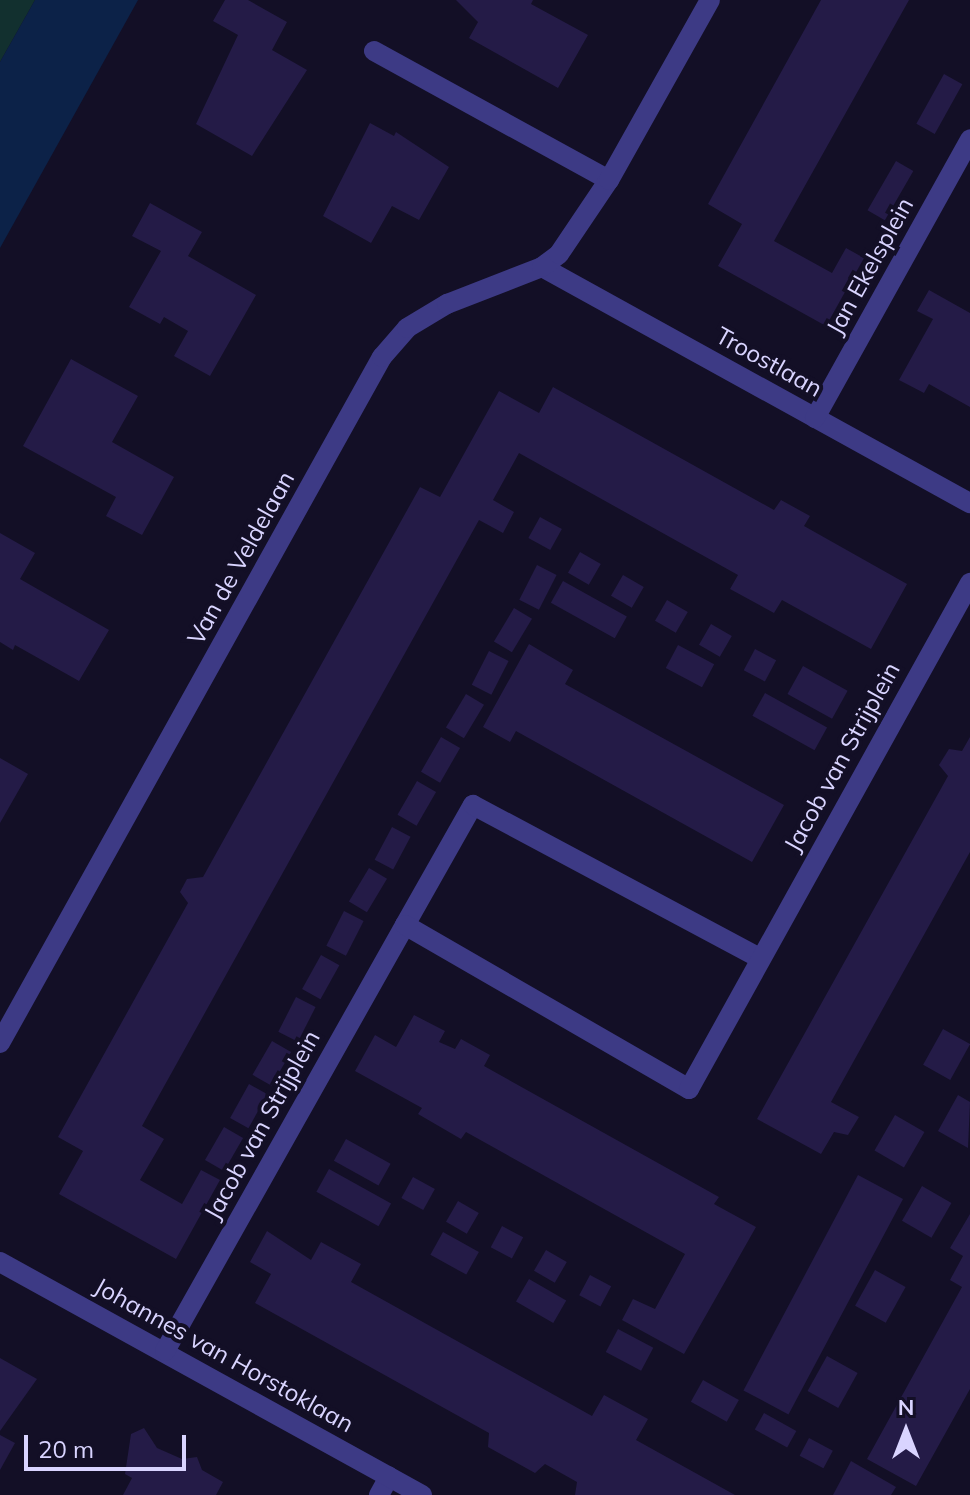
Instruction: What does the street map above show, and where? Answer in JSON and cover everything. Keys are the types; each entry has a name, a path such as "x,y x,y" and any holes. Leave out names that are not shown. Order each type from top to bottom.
{"street":[{"name":"Van de Veldelaan","path":"0,1043 382,357 407,328 447,304 542,267 580,229 710,0"},
{"path":"374,51 609,180"},
{"name":"Jan Ekelsplein","path":"815,418 970,139"},
{"name":"Troostlaan","path":"542,267 970,503"},
{"name":"Jacob van Strijplein","path":"405,925 689,1089 759,958 970,583"},
{"name":"Jacob van Strijplein","path":"165,1351 473,805 759,958"},
{"name":"Johannes van Horstoklaan","path":"0,1262 165,1351 384,1486 422,1495"}],"green space":[{"path":"0,0 35,0 0,62"}],"water":[{"path":"35,0 138,0 0,248 0,62"}],"building":[{"path":"225,0 248,0 287,22 272,50 307,70 252,156 196,124 238,35 213,21"},
{"path":"456,0 533,0 531,4 588,35 558,88 469,38 478,22"},
{"path":"821,0 909,0 774,241 832,273 846,248 864,258 826,326 718,266 742,224 708,204"},
{"path":"944,74 962,84 935,134 916,124"},
{"path":"370,123 394,136 396,132 449,167 419,220 392,206 371,243 323,216"},
{"path":"896,161 913,171 885,220 868,210"},
{"path":"150,203 202,232 188,256 256,295 210,376 174,356 188,331 164,317 160,324 129,307 161,251 132,236"},
{"path":"929,290 970,313 970,407 929,384 924,393 899,380 933,319 917,311"},
{"path":"71,359 138,396 112,442 174,477 142,535 106,516 116,497 23,446"},
{"path":"553,387 774,510 781,500 810,516 804,526 907,584 871,649 782,600 774,613 730,589 738,575 519,453 493,500 514,512 503,533 479,520 142,1126 164,1139 140,1180 182,1204 201,1170 220,1180 176,1259 59,1194 83,1151 58,1137 188,903 180,892 187,879 203,877 420,487 440,497 499,391 539,413"},
{"path":"540,517 562,529 550,550 528,538"},
{"path":"0,533 35,553 20,579 109,630 79,681 15,645 13,650 0,642"},
{"path":"580,552 601,564 589,585 568,573"},
{"path":"537,565 557,575 539,610 519,600"},
{"path":"623,575 644,587 632,608 611,596"},
{"path":"563,581 627,616 615,638 551,603"},
{"path":"667,600 688,612 676,633 655,621"},
{"path":"514,608 532,619 512,652 494,641"},
{"path":"711,624 732,636 720,657 699,645"},
{"path":"529,644 573,670 565,684 784,805 752,862 516,731 510,742 483,727"},
{"path":"678,645 714,664 702,687 666,668"},
{"path":"755,649 776,660 765,681 744,670"},
{"path":"489,651 509,661 491,695 472,685"},
{"path":"803,666 848,691 832,719 787,694"},
{"path":"765,693 827,727 814,750 752,716"},
{"path":"466,694 484,705 464,738 446,727"},
{"path":"441,737 460,748 440,783 421,772"},
{"path":"970,737 970,852 831,1102 859,1117 848,1135 834,1132 821,1154 757,1119 948,776 939,765 949,749 962,751"},
{"path":"0,758 28,774 0,823"},
{"path":"417,781 436,792 417,826 398,815"},
{"path":"392,827 411,837 393,870 375,860"},
{"path":"369,868 387,879 367,912 349,901"},
{"path":"344,911 364,921 346,956 326,946"},
{"path":"321,955 339,965 320,999 302,989"},
{"path":"296,997 316,1007 298,1042 278,1032"},
{"path":"414,1015 445,1031 439,1042 455,1049 461,1039 490,1055 484,1066 719,1197 714,1204 756,1227 684,1354 622,1320 633,1299 655,1309 685,1254 466,1132 461,1139 418,1114 422,1108 355,1071 375,1035 396,1047"},
{"path":"943,1029 970,1044 950,1080 923,1065"},
{"path":"272,1041 291,1052 272,1086 253,1075"},
{"path":"249,1084 267,1094 248,1128 230,1118"},
{"path":"958,1095 970,1102 968,1148 938,1131"},
{"path":"895,1115 924,1132 904,1168 874,1151"},
{"path":"224,1127 243,1138 224,1171 205,1160"},
{"path":"346,1139 391,1164 378,1186 334,1161"},
{"path":"329,1169 391,1203 378,1226 316,1192"},
{"path":"858,1175 903,1199 788,1414 743,1390"},
{"path":"413,1177 435,1189 423,1210 401,1198"},
{"path":"922,1186 951,1203 931,1238 902,1221"},
{"path":"458,1201 479,1213 467,1234 446,1222"},
{"path":"970,1214 970,1389 916,1486 867,1459 962,1287 950,1280 963,1256 950,1248"},
{"path":"502,1226 523,1237 512,1258 491,1247"},
{"path":"267,1231 311,1260 321,1242 361,1264 351,1282 592,1416 604,1395 648,1419 636,1440 735,1495 575,1495 577,1482 545,1464 535,1473 488,1447 489,1433 255,1303 271,1274 250,1262"},
{"path":"443,1232 479,1252 466,1275 430,1255"},
{"path":"546,1250 567,1262 555,1283 534,1271"},
{"path":"875,1270 906,1287 886,1323 855,1306"},
{"path":"590,1275 611,1286 600,1307 579,1295"},
{"path":"529,1279 566,1300 553,1323 516,1302"},
{"path":"618,1329 653,1348 641,1371 606,1352"},
{"path":"827,1356 858,1373 838,1408 808,1391"},
{"path":"0,1358 37,1379 0,1431"},
{"path":"703,1380 739,1400 727,1422 691,1402"},
{"path":"764,1413 796,1431 787,1448 755,1430"},
{"path":"144,1428 157,1448 182,1459 197,1457 202,1470 223,1482 216,1495 123,1495 132,1478 125,1474 131,1434"},
{"path":"0,1435 15,1443 0,1470"},
{"path":"809,1438 833,1451 823,1468 800,1456"},
{"path":"851,1461 896,1487 891,1495 833,1495"}]}
